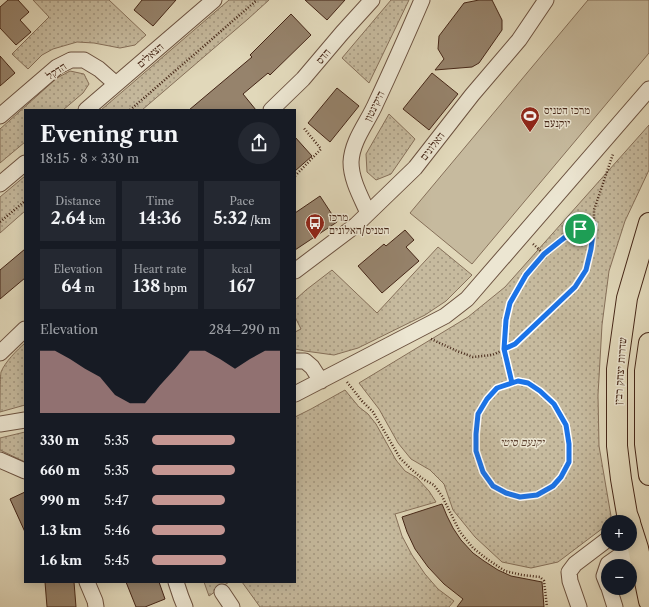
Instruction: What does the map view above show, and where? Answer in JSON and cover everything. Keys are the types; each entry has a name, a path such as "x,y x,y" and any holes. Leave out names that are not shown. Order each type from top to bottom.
{"main road":[{"name":"שדרות יצחק רבין","path":"627,515 617,446 617,369 627,298 649,223"},
{"path":"649,343 645,371 645,444 649,476"},
{"name":"שדרות יצחק רבין","path":"637,545 649,601"}],"street":[{"name":"הצאלים","path":"87,109 214,0"},
{"name":"הדס","path":"272,109 303,79 372,0"},
{"name":"היקינטון","path":"368,213 357,188 353,174 351,161 355,144 375,105 422,0"},
{"name":"האלונים","path":"296,270 356,225 415,168 472,95 519,40 546,0"},
{"name":"הדקל","path":"0,116 57,67 72,60 84,60 99,69 116,84"},
{"path":"297,393 340,372 445,316 467,299 649,89"},
{"path":"0,184 24,164"},
{"path":"0,353 24,330"},
{"path":"296,361 305,361 312,367 321,381"},
{"path":"0,424 24,420"},
{"path":"0,460 24,471"},
{"path":"579,607 570,582 569,572 575,564 601,544"},
{"path":"615,559 618,557 628,556 633,559"},
{"path":"637,562 642,565"},
{"path":"87,583 96,607"},
{"path":"176,583 185,607"},
{"path":"222,592 232,607"},
{"path":"611,595 616,607"}],"path":[{"path":"131,109 257,0"},
{"path":"296,175 321,149 303,127"},
{"path":"416,332 473,358 492,355 515,344 575,287 586,270 591,249 594,210 612,155 621,142 613,131"},
{"path":"0,222 24,202"},
{"path":"512,383 504,349 506,320 510,303 526,275 544,254 564,238 580,229 594,225"},
{"path":"536,246 544,254"},
{"path":"340,372 353,391 373,412 400,458 423,479 434,485 442,496 460,532 473,548 505,571 540,577 544,581 547,607"},
{"path":"518,381 528,383 540,391 554,404 566,425 569,444 569,462 561,477 553,486 537,495 520,497 506,493 493,486 483,472 476,451 478,414 487,399 497,388 512,383 518,381"}],"green space":[{"path":"33,0 109,0 146,35 135,45 120,48 94,43 77,42 53,49 42,55 28,69 12,54 49,17"},
{"path":"229,0 269,0 143,109 102,109"},
{"path":"391,0 409,0 369,83 342,58"},
{"name":"מרכז הטניס יוקנעם","path":"588,0 649,0 649,53 472,264 410,213"},
{"path":"70,71 84,74 89,84 83,93 64,109 24,109 24,143 0,163 0,129 57,78"},
{"path":"389,114 415,139 391,174 376,180 367,172 366,154"},
{"name":"יקנעם סיטי","path":"649,125 649,170 625,221 609,271 602,325 598,395 599,446 611,515 601,515 601,530 558,562 531,568 502,562 475,537 453,510 444,484 430,470 411,459 398,443 379,409 359,383 468,317 505,287"},
{"path":"24,177 24,212 0,233 0,197"},
{"path":"438,247 472,275 446,301 425,315 358,348 334,355 296,349 296,332 301,329 296,319 296,299 332,270 377,313"},
{"path":"24,344 24,405 0,412 1,372 8,360"},
{"path":"345,390 376,424 396,460 405,471 417,478 429,491 436,502 395,514 402,536 412,555 425,574 438,589 454,601 449,607 260,607 243,583 296,583 296,416"},
{"path":"24,432 24,462 0,450 0,438"},
{"path":"204,583 228,583 209,596"}],"building":[{"path":"8,0 18,0 29,12 20,20 31,32 16,45 0,28 0,7"},
{"path":"142,0 176,0 153,26 134,10"},
{"path":"305,0 345,0 327,20"},
{"path":"479,0 492,0 502,20 502,30 479,63 472,67 435,70 444,59 438,49 439,36 464,3"},
{"path":"291,14 311,35 270,75 268,73 243,94 255,109 190,109 252,57 250,55"},
{"path":"0,56 15,73 0,86"},
{"path":"432,73 458,94 429,130 403,109"},
{"path":"337,88 359,106 330,142 308,123"},
{"path":"296,138 312,156 296,170"},
{"path":"320,196 337,222 296,249 296,212"},
{"path":"405,230 414,240 406,247 419,261 382,293 358,266 384,244 386,246"},
{"path":"24,250 24,279 0,299 0,270"},
{"path":"24,492 24,530 10,499"},
{"path":"442,504 453,528 461,540 473,553 498,570 511,576 542,582 544,607 457,607 463,599 444,584 428,567 415,549 402,517"},
{"path":"45,583 74,583 76,607 47,607"},
{"path":"126,583 159,583 165,599 145,607 136,607"}],"place":[{"name":"מרכז הטניס יוקנעם","path":"530,133"},
{"name":"מרכז הטניס/האלונים","path":"315,240"}],"route":[{"path":"580,229 564,238 544,254 526,275 510,303 506,320 504,349 512,383 497,388 487,399 478,414 476,451 483,472 493,486 506,493 520,497 537,495 553,486 561,477 569,462 569,444 566,425 554,404 540,391 528,383 518,381 512,383 508,365 504,349 515,344 575,287 586,270 591,249 594,225 580,229"}]}
